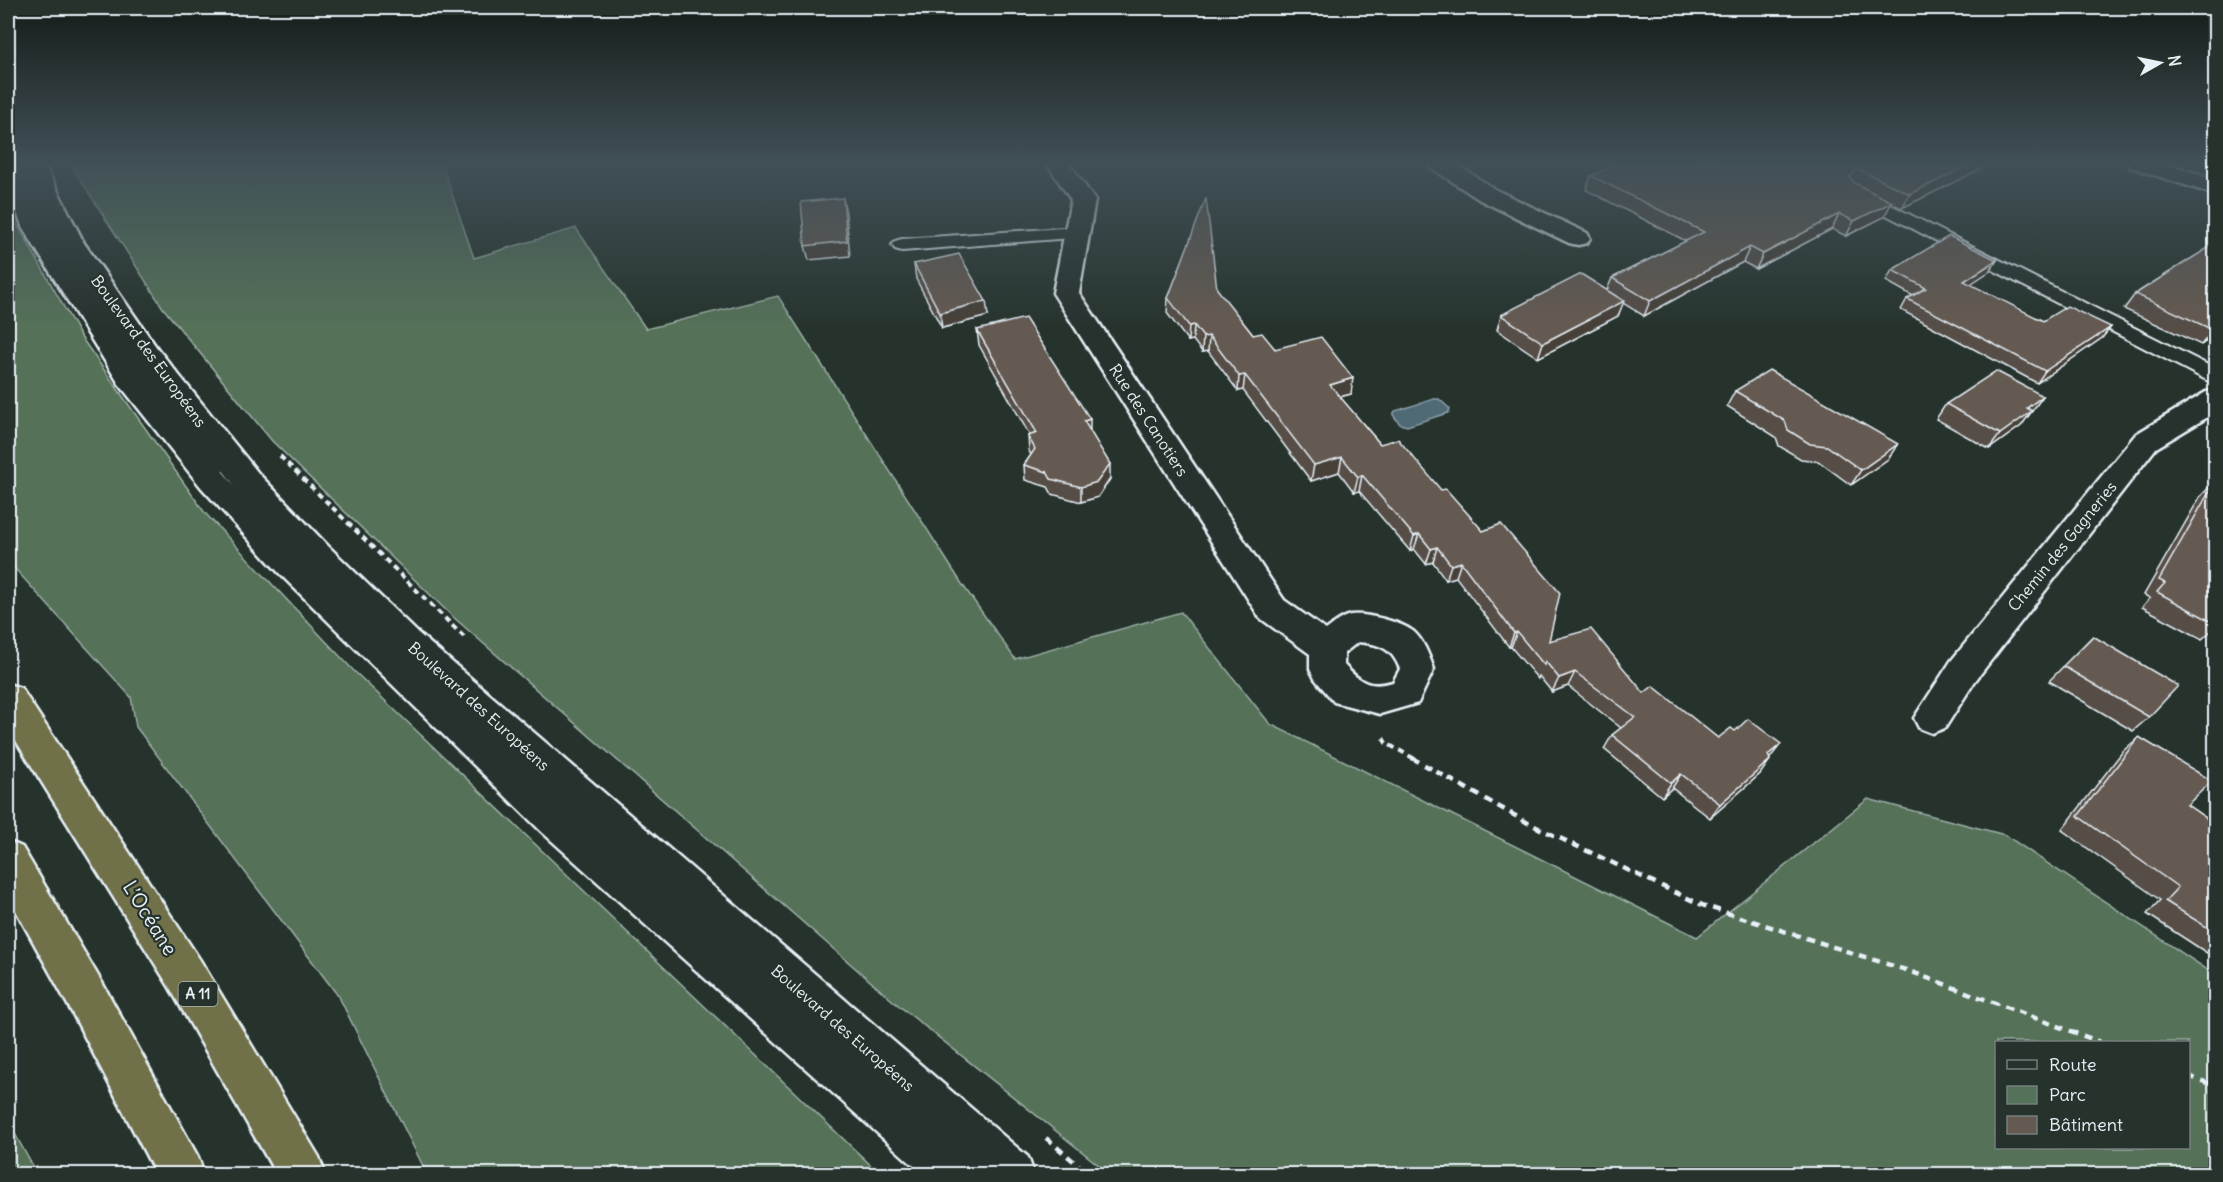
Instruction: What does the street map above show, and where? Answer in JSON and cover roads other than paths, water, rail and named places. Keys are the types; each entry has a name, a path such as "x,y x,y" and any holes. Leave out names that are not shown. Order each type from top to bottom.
{"highway":[{"name":"L’Océane","path":"8,698 185,974 302,1174"},
{"path":"8,859 181,1174"}],"main road":[{"name":"Boulevard des Européens","path":"30,217 35,228 129,378 212,480 283,557 556,820 957,1174"},
{"name":"Boulevard des Européens","path":"59,217 72,243 147,354 248,481 317,554 415,650 836,1023 1011,1174"},
{"name":"Rue des Canotiers","path":"1080,217 1066,293 1272,609 1327,648"},
{"path":"1534,217 1578,238"},
{"name":"Chemin des Gagneries","path":"1932,718 1963,671 2146,441 2216,399"},
{"path":"1352,628 1388,632 1411,650 1418,669 1405,693 1380,700 1347,692 1327,669 1327,648 1352,628"}],"lane":[{"path":"50,217 113,328 211,459 308,565 442,693 809,1030 977,1174"},
{"path":"1903,217 2216,378"},
{"path":"902,245 1077,233"}],"water":[{"path":"1439,399 1450,409 1448,413 1407,426 1400,424 1393,415 1395,411"}]}
